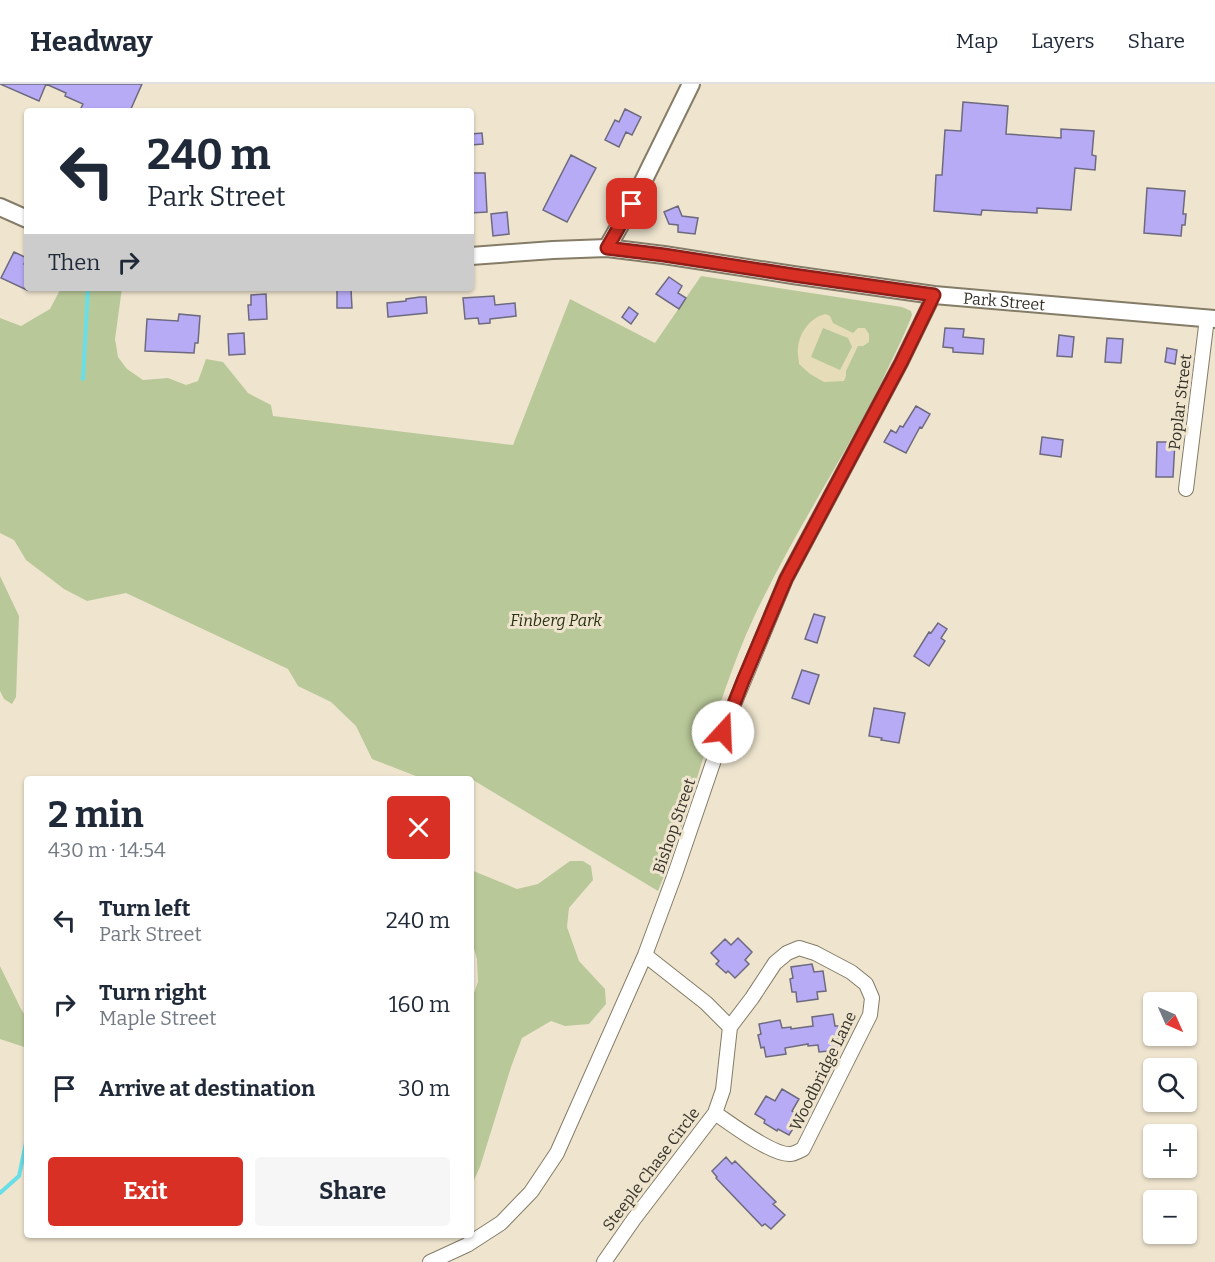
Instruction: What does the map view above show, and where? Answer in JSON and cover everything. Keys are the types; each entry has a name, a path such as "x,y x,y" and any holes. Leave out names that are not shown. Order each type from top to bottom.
{"main road":[{"path":"607,248 632,204 691,84"},
{"path":"0,207 24,218"},
{"name":"Park Street","path":"474,256 607,248 934,295 1211,319"}],"street":[{"name":"Bishop Street","path":"430,1262 467,1245 501,1223 531,1192 557,1153 645,955 728,719 786,579 901,363 934,295"},
{"name":"Poplar Street","path":"1186,489 1211,319"},
{"name":"Woodbridge Lane","path":"714,1113 778,1152 792,1155 803,1149 870,1015 872,998 866,984 851,972 815,953 800,948 787,953 775,963 730,1027"},
{"path":"645,955 706,1003 730,1027"},
{"name":"Steeple Chase Circle","path":"604,1262 714,1113 723,1090 730,1027"}],"green space":[{"name":"Finberg Park","path":"701,276 902,307 911,311 912,315 867,411 784,557 754,617 727,684 683,823 658,891 474,781 474,776 416,776 372,759 356,726 331,702 298,686 288,669 126,593 87,601 64,589 26,560 14,540 0,533 0,318 21,326 50,309 59,291 122,291 115,339 118,357 127,369 143,380 168,378 186,385 198,381 206,359 223,362 248,393 271,405 273,416 513,445 570,299 655,343"},
{"path":"0,576 19,616 16,697 12,704 4,699 0,691"},
{"path":"570,861 583,861 591,866 593,880 569,908 567,927 579,961 605,989 606,1004 589,1024 565,1026 551,1021 522,1038 474,1180 474,993 478,982 474,948 474,871 517,889 538,884"},
{"path":"0,966 24,1014 24,1047 0,1039"}],"sand":[{"path":"825,314 830,316 833,323 853,333 858,328 865,328 869,334 869,342 858,346 846,371 844,381 824,382 799,364 798,350 801,337 806,327","holes":["823,328 848,338 852,347 840,370 811,357"]}],"building":[{"path":"0,84 46,84 39,101"},
{"path":"46,84 142,84 131,108 81,108 83,104 65,96 66,93"},
{"path":"963,102 1008,106 1006,134 1061,138 1061,129 1094,131 1092,155 1096,156 1095,170 1075,168 1071,210 1037,208 1037,213 982,210 981,215 934,211 936,175 942,175 945,130 961,131"},
{"path":"625,109 641,117 632,135 626,132 619,147 605,140 615,120 619,122"},
{"path":"482,133 483,144 474,145 474,134"},
{"path":"571,155 596,168 567,222 543,210"},
{"path":"474,173 485,173 487,212 474,213"},
{"path":"1147,188 1185,191 1183,214 1186,214 1181,236 1144,233"},
{"path":"678,206 682,216 698,218 695,234 678,232 678,225 669,224 664,212"},
{"path":"507,212 509,234 493,236 491,214"},
{"path":"14,252 24,257 24,289 1,278"},
{"path":"669,277 682,286 678,293 686,298 679,309 656,294"},
{"path":"337,291 351,291 352,308 337,308"},
{"path":"266,294 267,319 249,320 248,305 251,305 251,295"},
{"path":"494,296 495,305 515,303 516,316 490,319 490,323 479,324 478,318 465,319 463,298"},
{"path":"426,297 427,313 388,317 387,303"},
{"path":"629,307 638,314 631,324 622,317"},
{"path":"179,314 200,316 198,343 195,343 194,353 145,351 147,319 178,321"},
{"path":"945,328 964,329 963,337 984,339 983,354 953,352 953,348 943,347"},
{"path":"244,333 245,354 229,355 228,334"},
{"path":"1059,335 1074,337 1072,357 1057,356"},
{"path":"1107,338 1123,339 1121,363 1105,362"},
{"path":"1167,348 1177,350 1175,364 1165,362"},
{"path":"916,406 930,414 906,453 884,442 891,430 896,433 900,426 903,427"},
{"path":"1042,437 1063,440 1061,457 1040,454"},
{"path":"1157,442 1175,442 1173,477 1156,477"},
{"path":"814,614 825,617 817,643 805,639"},
{"path":"938,623 947,629 941,638 945,641 929,666 914,656 929,632 931,633"},
{"path":"802,670 819,675 809,704 792,698"},
{"path":"874,708 905,713 899,743 869,736"},
{"path":"738,938 752,952 745,960 749,964 735,978 716,964 719,961 711,953 725,939 731,945"},
{"path":"812,964 814,972 823,971 826,991 817,992 818,999 797,1002 796,992 792,992 791,967"},
{"path":"833,1014 835,1026 839,1026 838,1050 819,1052 818,1045 808,1046 808,1044 785,1048 786,1054 766,1057 764,1047 761,1048 758,1035 761,1034 759,1024 780,1020 782,1028 791,1027 791,1029 813,1026 812,1017"},
{"path":"782,1089 799,1099 792,1111 801,1116 789,1135 764,1123 765,1120 755,1114 766,1096 775,1101"},
{"path":"726,1157 732,1164 735,1161 776,1202 773,1204 785,1215 771,1229 765,1224 762,1226 716,1178 712,1171"}],"waterway":[{"path":"83,379 88,291"},
{"path":"0,1193 19,1176 24,1152"}],"route":[{"path":"632,204 607,248 934,295 901,363 786,579 723,732"}]}
